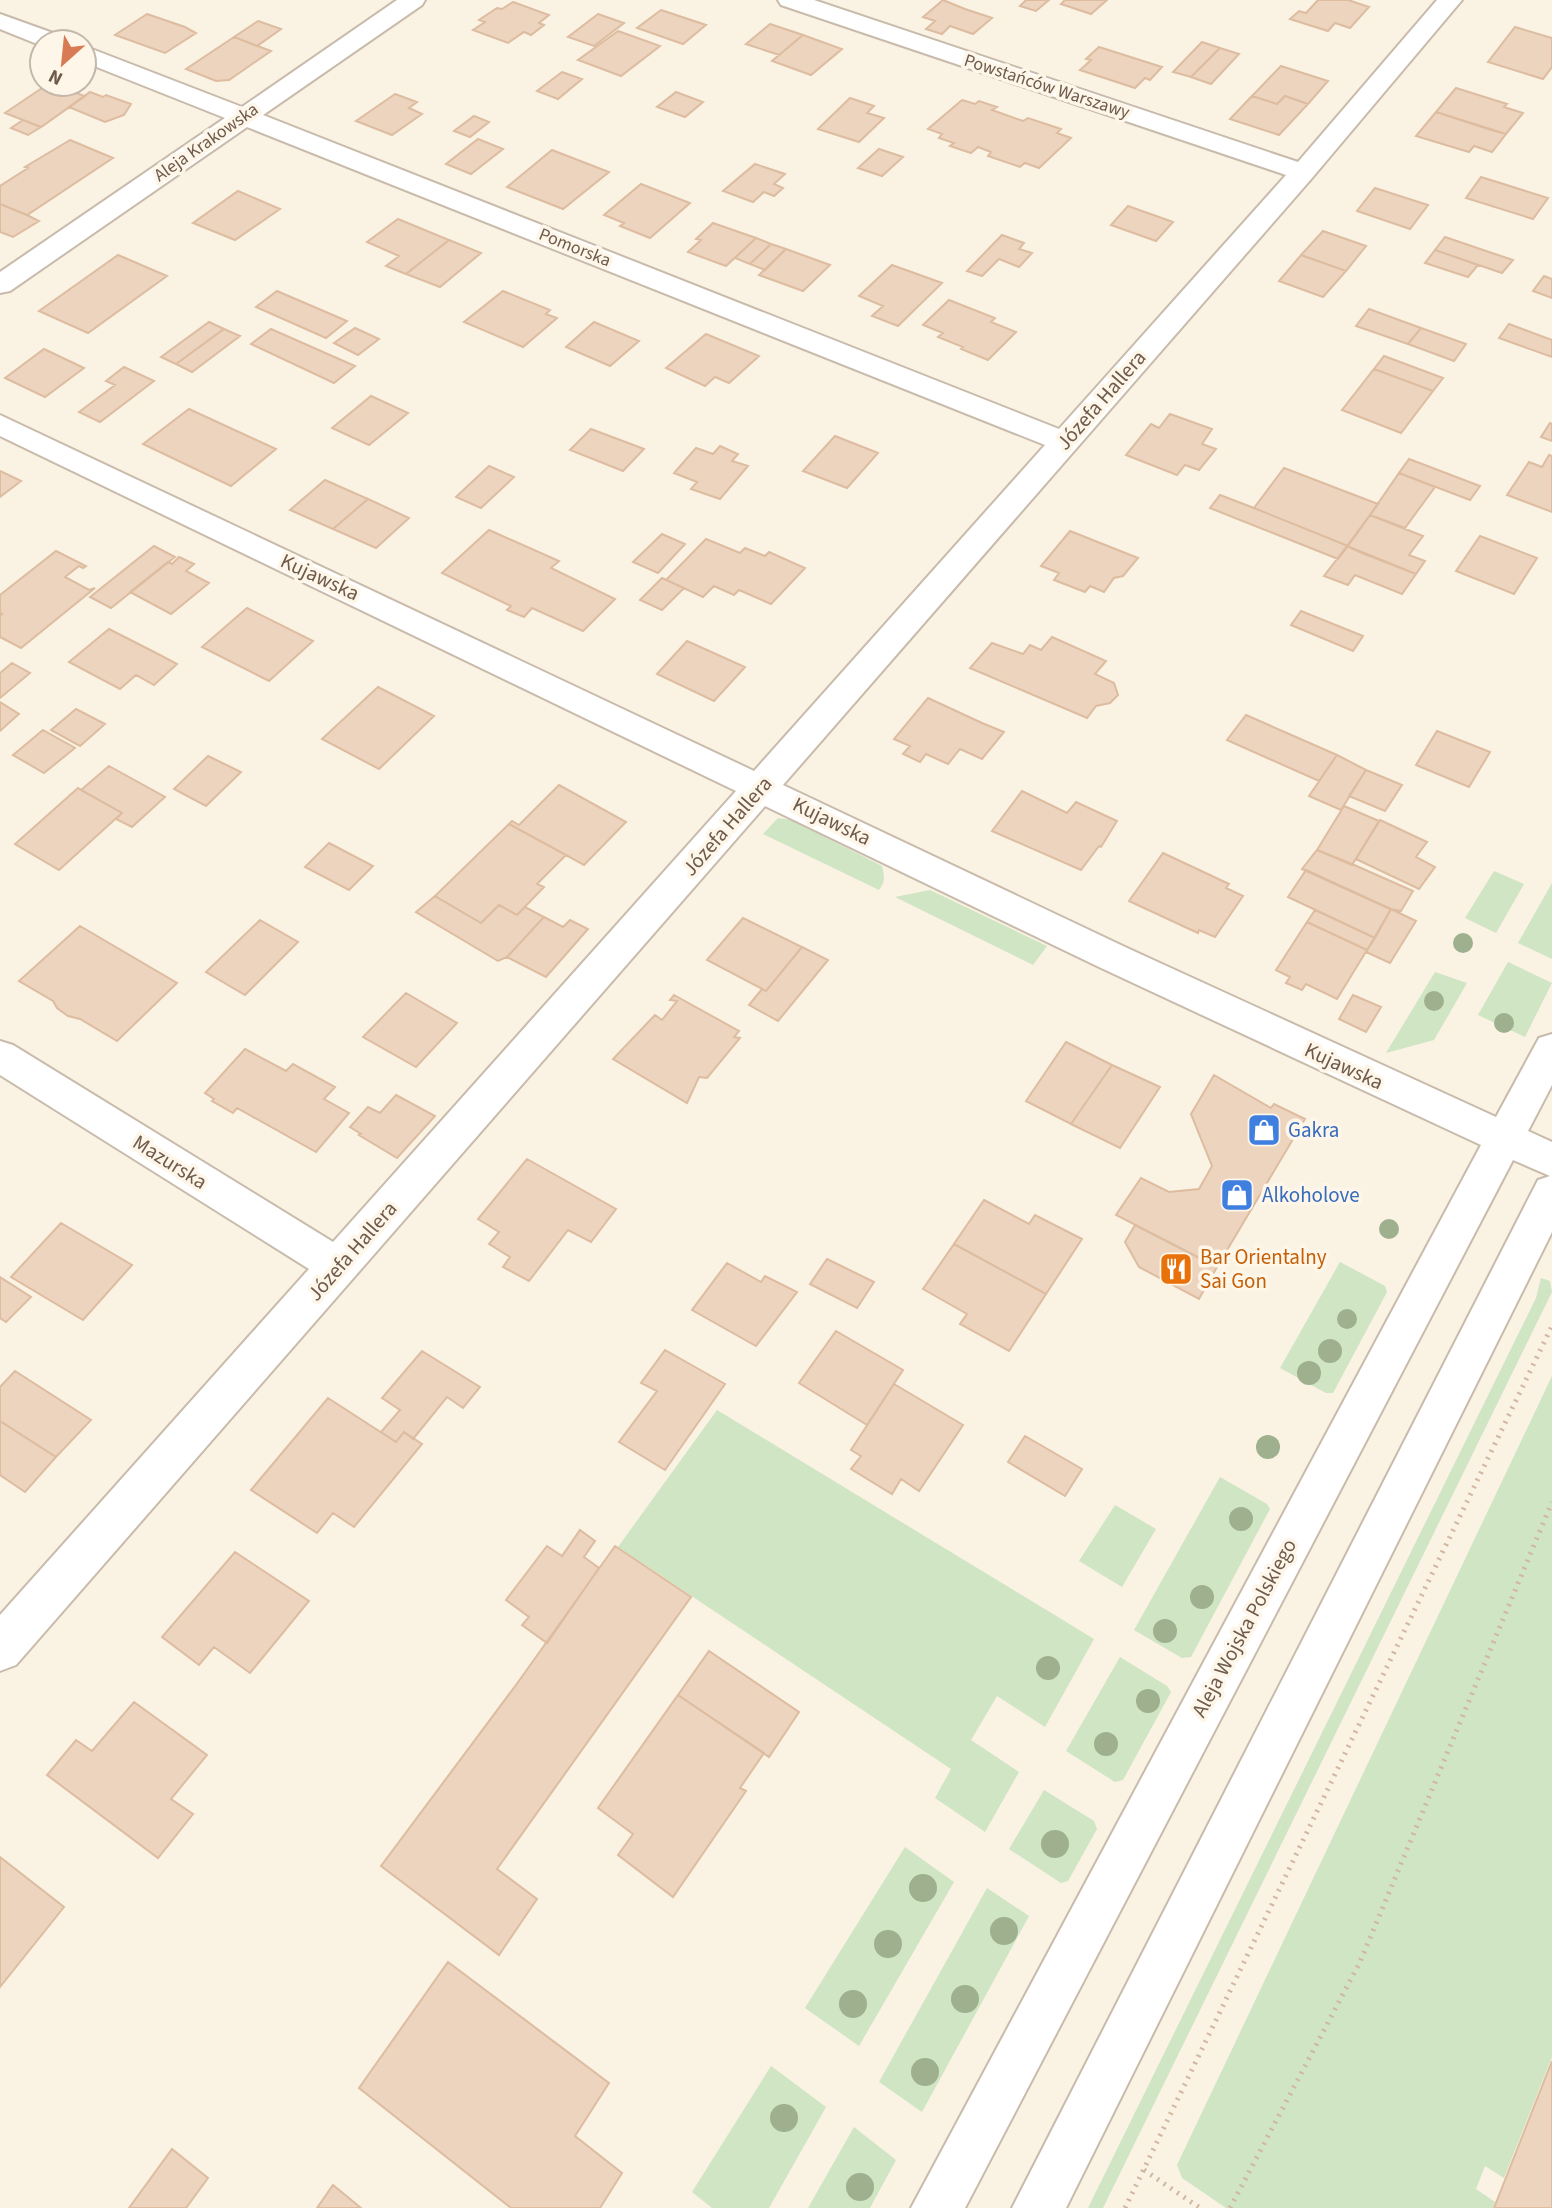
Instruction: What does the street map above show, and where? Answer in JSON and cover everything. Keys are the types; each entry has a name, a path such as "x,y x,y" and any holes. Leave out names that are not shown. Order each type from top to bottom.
{"street":[{"name":"Aleja Krakowska","path":"0,285 413,0"},
{"name":"Powstańców Warszawy","path":"790,0 1303,172"},
{"name":"Józefa Hallera","path":"0,1649 1303,172 1450,0"},
{"path":"0,21 28,32"},
{"name":"Pomorska","path":"98,59 1065,442"},
{"name":"Kujawska","path":"0,424 1112,957 1552,1160"},
{"name":"Aleja Wojska Polskiego","path":"937,2208 1552,1049"},
{"name":"Mazurska","path":"0,1056 339,1267"},
{"path":"1038,2208 1552,1192"}],"path":[{"path":"1125,2208 1552,1326"},
{"path":"1230,2208 1360,1962 1552,1502"},
{"path":"1143,2170 1200,2208"}],"green space":[{"path":"778,818 792,820 882,866 884,881 879,890 763,834"},
{"path":"1494,871 1524,884 1496,933 1465,918"},
{"path":"1552,883 1552,959 1518,943"},
{"path":"930,890 1047,946 1033,965 895,897"},
{"path":"1508,962 1552,983 1525,1037 1478,1015"},
{"path":"1435,972 1467,983 1434,1040 1386,1053"},
{"path":"1340,1262 1385,1286 1387,1292 1333,1393 1326,1393 1280,1368"},
{"path":"1541,1278 1550,1281 1552,1292 1103,2208 1088,2208 1536,1298"},
{"path":"1552,1376 1552,2057 1504,2178 1485,2166 1476,2189 1495,2202 1493,2208 1226,2208 1182,2178 1177,2165"},
{"path":"717,1410 1094,1639 1045,1727 997,1696 971,1740 1019,1772 985,1832 935,1798 951,1769 618,1547"},
{"path":"1220,1477 1267,1504 1270,1509 1191,1657 1182,1658 1134,1630"},
{"path":"1115,1505 1156,1529 1122,1587 1079,1561"},
{"path":"1120,1657 1167,1686 1171,1692 1123,1780 1115,1782 1066,1751"},
{"path":"1044,1790 1094,1821 1097,1829 1068,1881 1061,1883 1009,1849"},
{"path":"905,1847 954,1882 859,2046 805,2008"},
{"path":"987,1888 1029,1916 922,2112 879,2082"},
{"path":"771,2066 826,2107 769,2208 712,2208 692,2192"},
{"path":"854,2127 896,2160 870,2208 808,2208"}],"building":[{"path":"943,0 992,18 973,34 950,26 942,34 926,29 935,21 923,17"},
{"path":"1026,0 1049,0 1036,11 1020,6"},
{"path":"1065,0 1107,0 1091,14 1061,4"},
{"path":"1318,0 1348,0 1369,7 1350,28 1335,23 1328,31 1290,19 1299,11 1306,13"},
{"path":"513,2 549,15 539,23 544,25 531,35 524,32 508,43 473,30 485,22 479,20 497,8 502,9"},
{"path":"661,10 706,25 683,44 637,28"},
{"path":"147,14 196,33 165,53 115,35"},
{"path":"598,14 624,23 594,46 568,37"},
{"path":"258,21 281,29 257,46 234,37"},
{"path":"770,24 803,35 779,55 746,44"},
{"path":"1515,27 1552,38 1552,67 1543,79 1488,62"},
{"path":"618,31 660,46 621,76 578,60"},
{"path":"803,35 842,49 811,75 772,61"},
{"path":"234,37 271,51 229,80 216,81 186,69"},
{"path":"1202,42 1220,48 1191,77 1173,72"},
{"path":"1099,47 1162,67 1150,80 1145,78 1135,88 1080,70 1091,60 1086,59"},
{"path":"1220,48 1239,54 1211,84 1191,77"},
{"path":"1281,66 1328,81 1308,104 1285,96 1277,104 1252,96"},
{"path":"562,72 582,79 558,99 537,91"},
{"path":"1456,88 1507,104 1504,107 1523,113 1506,134 1436,112"},
{"path":"676,92 703,102 685,117 657,107"},
{"path":"395,94 417,102 409,108 422,114 392,135 356,121"},
{"path":"98,95 106,95 131,104 124,115 105,122 69,107 82,98 98,98"},
{"path":"1252,96 1277,104 1285,96 1308,104 1279,135 1230,119"},
{"path":"28,97 82,98 41,127 5,113"},
{"path":"850,98 874,106 867,113 884,118 859,142 818,129"},
{"path":"962,100 975,104 979,101 997,107 992,110 1023,121 1028,118 1061,129 1057,133 1071,138 1039,168 1025,163 1020,167 988,156 991,152 978,147 971,153 950,146 954,143 939,138 942,134 928,129"},
{"path":"1436,112 1506,134 1492,152 1474,146 1469,152 1416,136"},
{"path":"474,116 489,122 470,137 454,131"},
{"path":"23,120 41,127 28,135 11,128"},
{"path":"478,139 503,149 471,174 446,164"},
{"path":"70,140 113,158 27,215 0,204 0,186 28,168 25,167"},
{"path":"879,149 903,157 882,176 858,168"},
{"path":"552,150 609,172 563,209 507,187"},
{"path":"755,164 785,174 774,184 783,188 774,196 764,192 753,202 723,191"},
{"path":"1481,177 1548,198 1533,219 1466,198"},
{"path":"641,184 690,203 650,238 620,226 624,223 604,215"},
{"path":"1375,188 1428,205 1410,229 1357,211"},
{"path":"238,191 280,209 235,240 193,223"},
{"path":"0,204 39,221 13,237 0,232"},
{"path":"1128,206 1173,222 1156,241 1111,225"},
{"path":"398,219 449,240 406,274 386,266 399,256 367,242"},
{"path":"713,223 756,238 726,266 688,252 701,240 696,239"},
{"path":"1323,231 1366,246 1346,271 1301,255"},
{"path":"1002,235 1024,243 1019,249 1032,253 1019,267 999,259 982,276 967,271"},
{"path":"1445,237 1513,260 1502,273 1435,250"},
{"path":"756,238 771,244 750,264 735,258"},
{"path":"449,240 481,253 440,287 406,274"},
{"path":"771,244 786,249 765,270 750,264"},
{"path":"786,249 830,265 803,291 759,275"},
{"path":"1435,250 1478,265 1468,277 1425,263"},
{"path":"118,255 167,276 88,333 39,311"},
{"path":"1301,255 1346,271 1323,297 1279,281"},
{"path":"892,265 942,283 898,326 872,316 883,306 859,296"},
{"path":"1544,276 1552,279 1552,298 1533,291"},
{"path":"277,291 347,321 326,338 256,307"},
{"path":"503,291 550,310 546,314 557,318 523,347 464,322"},
{"path":"949,300 995,318 991,322 1016,332 988,360 961,349 963,347 938,337 943,333 923,325"},
{"path":"1369,309 1421,328 1408,344 1356,326"},
{"path":"209,322 224,329 176,364 161,357"},
{"path":"594,322 639,341 610,366 566,347"},
{"path":"1509,324 1552,340 1552,357 1499,338"},
{"path":"355,328 379,339 358,355 334,343"},
{"path":"1421,328 1466,344 1454,361 1408,344"},
{"path":"224,329 240,336 192,372 176,364"},
{"path":"271,329 355,366 334,383 251,344"},
{"path":"706,334 759,356 729,383 715,377 705,386 666,368"},
{"path":"44,349 84,368 45,397 5,378"},
{"path":"1384,356 1443,378 1433,391 1374,369"},
{"path":"124,367 154,381 100,422 79,412 115,385 106,381"},
{"path":"1374,369 1433,391 1401,433 1342,410"},
{"path":"371,396 408,413 369,445 332,428"},
{"path":"189,409 276,449 231,486 143,444"},
{"path":"1170,414 1212,429 1202,444 1216,449 1199,470 1185,465 1177,475 1126,455 1151,424 1159,428"},
{"path":"1550,423 1552,424 1552,441 1541,437"},
{"path":"591,429 644,449 623,471 570,450"},
{"path":"835,436 878,453 847,488 803,471"},
{"path":"720,446 738,454 732,461 748,466 720,499 691,489 697,482 674,473 696,448 713,454"},
{"path":"1549,455 1552,456 1552,512 1507,495 1529,462 1542,467"},
{"path":"1409,459 1480,486 1470,500 1399,473"},
{"path":"489,466 514,477 481,508 456,497"},
{"path":"1284,468 1378,504 1348,546 1254,508"},
{"path":"0,471 21,481 0,497"},
{"path":"1399,473 1435,487 1405,528 1370,515"},
{"path":"325,480 368,499 333,529 290,510"},
{"path":"1220,495 1348,546 1338,559 1210,508"},
{"path":"368,499 409,518 376,548 333,529"},
{"path":"1370,515 1423,536 1409,555 1425,561 1416,574 1347,546"},
{"path":"489,530 559,561 551,568 615,599 583,631 532,608 524,617 507,610 511,606 442,573"},
{"path":"1070,531 1138,558 1123,576 1114,578 1104,592 1090,586 1085,592 1054,580 1059,573 1041,566"},
{"path":"662,534 685,544 658,573 633,562"},
{"path":"1480,536 1537,558 1514,594 1456,571"},
{"path":"706,539 740,553 745,548 765,556 769,552 805,568 771,604 739,590 734,595 714,586 703,597 666,580"},
{"path":"154,546 175,557 111,608 90,597"},
{"path":"1347,546 1416,574 1402,594 1355,575 1348,585 1324,576"},
{"path":"56,551 86,566 79,566 65,577 89,590 95,588 21,648 0,637 0,595"},
{"path":"179,557 194,564 186,571 209,583 171,614 130,592 168,562 172,564"},
{"path":"662,578 684,588 662,610 640,600"},
{"path":"247,608 313,641 269,681 202,647"},
{"path":"1301,611 1363,636 1353,651 1291,625"},
{"path":"109,629 177,664 154,685 136,675 120,689 69,662"},
{"path":"1052,637 1106,661 1095,674 1114,683 1118,695 1110,703 1096,706 1087,718 970,668 992,643 1023,654 1030,645 1041,650"},
{"path":"687,641 745,667 714,701 657,674"},
{"path":"12,663 30,673 0,698 0,673"},
{"path":"378,687 434,716 379,769 322,739"},
{"path":"928,698 1004,732 982,759 960,749 948,764 926,754 920,762 903,754 910,746 894,739"},
{"path":"0,702 19,714 0,731"},
{"path":"76,709 105,724 80,746 51,730"},
{"path":"1246,715 1337,755 1319,781 1227,740"},
{"path":"43,730 75,748 44,773 13,755"},
{"path":"1437,731 1490,752 1469,787 1416,765"},
{"path":"1337,755 1366,770 1341,810 1309,796"},
{"path":"208,756 241,772 206,806 174,789"},
{"path":"109,766 165,797 132,827 116,819 122,813 81,790"},
{"path":"1366,770 1402,785 1385,811 1349,796"},
{"path":"559,785 626,822 584,865 509,824 512,821 519,825"},
{"path":"78,788 122,813 59,870 15,844"},
{"path":"1022,791 1067,813 1076,802 1117,821 1101,847 1099,846 1081,870 992,831"},
{"path":"1344,806 1379,821 1352,865 1317,850"},
{"path":"1380,820 1427,842 1416,857 1435,867 1419,889 1356,859"},
{"path":"509,824 566,855 537,884 544,887 517,915 499,905 481,923 435,896"},
{"path":"329,843 373,866 349,890 305,867"},
{"path":"1317,850 1413,891 1401,911 1390,909 1302,869"},
{"path":"1163,853 1229,884 1226,888 1243,896 1215,937 1199,930 1198,933 1129,901"},
{"path":"1306,870 1391,909 1375,938 1288,897"},
{"path":"435,896 481,923 499,905 517,915 525,907 544,917 507,957 498,961 416,912"},
{"path":"1391,909 1416,921 1390,963 1366,952"},
{"path":"1315,910 1375,938 1367,950 1307,922"},
{"path":"544,917 563,927 570,920 588,929 546,977 507,957"},
{"path":"743,918 802,947 766,991 707,960"},
{"path":"260,920 298,942 245,995 206,972"},
{"path":"1307,922 1367,950 1337,999 1306,984 1302,990 1286,983 1290,977 1276,970"},
{"path":"80,926 177,983 117,1041 80,1019 68,1016 57,1008 53,1001 19,981"},
{"path":"802,947 828,960 778,1021 749,1005 762,989 766,991"},
{"path":"406,993 457,1023 416,1067 363,1037"},
{"path":"674,995 739,1031 734,1037 740,1038 707,1078 699,1077 687,1103 613,1059 655,1015 662,1020 677,1001 670,1000"},
{"path":"1353,995 1381,1007 1366,1032 1339,1019"},
{"path":"1066,1042 1112,1065 1071,1124 1026,1101"},
{"path":"245,1049 286,1071 293,1064 335,1087 324,1099 349,1113 316,1152 237,1108 233,1113 212,1101 214,1099 205,1093"},
{"path":"1112,1065 1160,1087 1120,1148 1071,1124"},
{"path":"1214,1075 1271,1108 1274,1104 1305,1119 1217,1267 1116,1215 1141,1178 1169,1192 1199,1189 1212,1166 1191,1114"},
{"path":"396,1095 435,1116 397,1158 350,1127 368,1107 380,1113"},
{"path":"527,1159 616,1209 591,1242 568,1230 529,1281 503,1267 510,1257 489,1244 499,1232 478,1219"},
{"path":"984,1200 1029,1224 1035,1215 1082,1239 1046,1294 954,1244"},
{"path":"61,1223 132,1265 83,1320 11,1277"},
{"path":"1135,1225 1217,1267 1199,1299 1139,1267 1125,1242"},
{"path":"954,1244 1046,1294 1009,1351 960,1324 967,1314 923,1289"},
{"path":"827,1259 874,1282 857,1308 810,1284"},
{"path":"727,1263 761,1282 765,1276 797,1292 756,1346 692,1310"},
{"path":"0,1277 31,1297 6,1322 0,1318"},
{"path":"836,1331 903,1370 867,1425 799,1383"},
{"path":"665,1350 725,1384 665,1470 619,1442 657,1391 641,1383"},
{"path":"422,1351 480,1387 463,1408 447,1397 413,1439 404,1432 396,1442 381,1432 400,1410 382,1398"},
{"path":"15,1371 91,1420 56,1457 0,1421 0,1387"},
{"path":"894,1384 963,1425 919,1491 901,1479 892,1494 851,1469 861,1456 851,1450"},
{"path":"328,1398 396,1442 404,1432 422,1444 354,1527 333,1513 317,1533 251,1490"},
{"path":"0,1421 56,1457 25,1492 0,1475"},
{"path":"1025,1436 1082,1469 1065,1496 1008,1462"},
{"path":"580,1530 595,1541 584,1557 599,1568 547,1643 522,1625 529,1617 506,1600 547,1546 562,1556"},
{"path":"615,1546 691,1597 497,1869 537,1899 499,1955 381,1866 516,1685"},
{"path":"235,1552 309,1601 250,1673 214,1647 199,1665 162,1637"},
{"path":"709,1651 799,1712 769,1757 678,1695"},
{"path":"678,1695 764,1753 740,1788 746,1791 673,1897 618,1855 633,1834 598,1808"},
{"path":"134,1702 207,1755 171,1799 193,1814 158,1858 47,1775 76,1740 92,1751"},
{"path":"0,1857 64,1907 0,1987"},
{"path":"448,1962 609,2083 575,2136 622,2173 600,2208 511,2208 359,2088"},
{"path":"1552,2061 1552,2208 1494,2208"},
{"path":"172,2149 208,2178 186,2208 129,2208"},
{"path":"333,2185 361,2208 317,2208"}],"place":[{"name":"Gakra","path":"1264,1130"},
{"name":"Alkoholove","path":"1237,1195"},
{"name":"Bar Orientalny Sai Gon","path":"1176,1269"}]}
